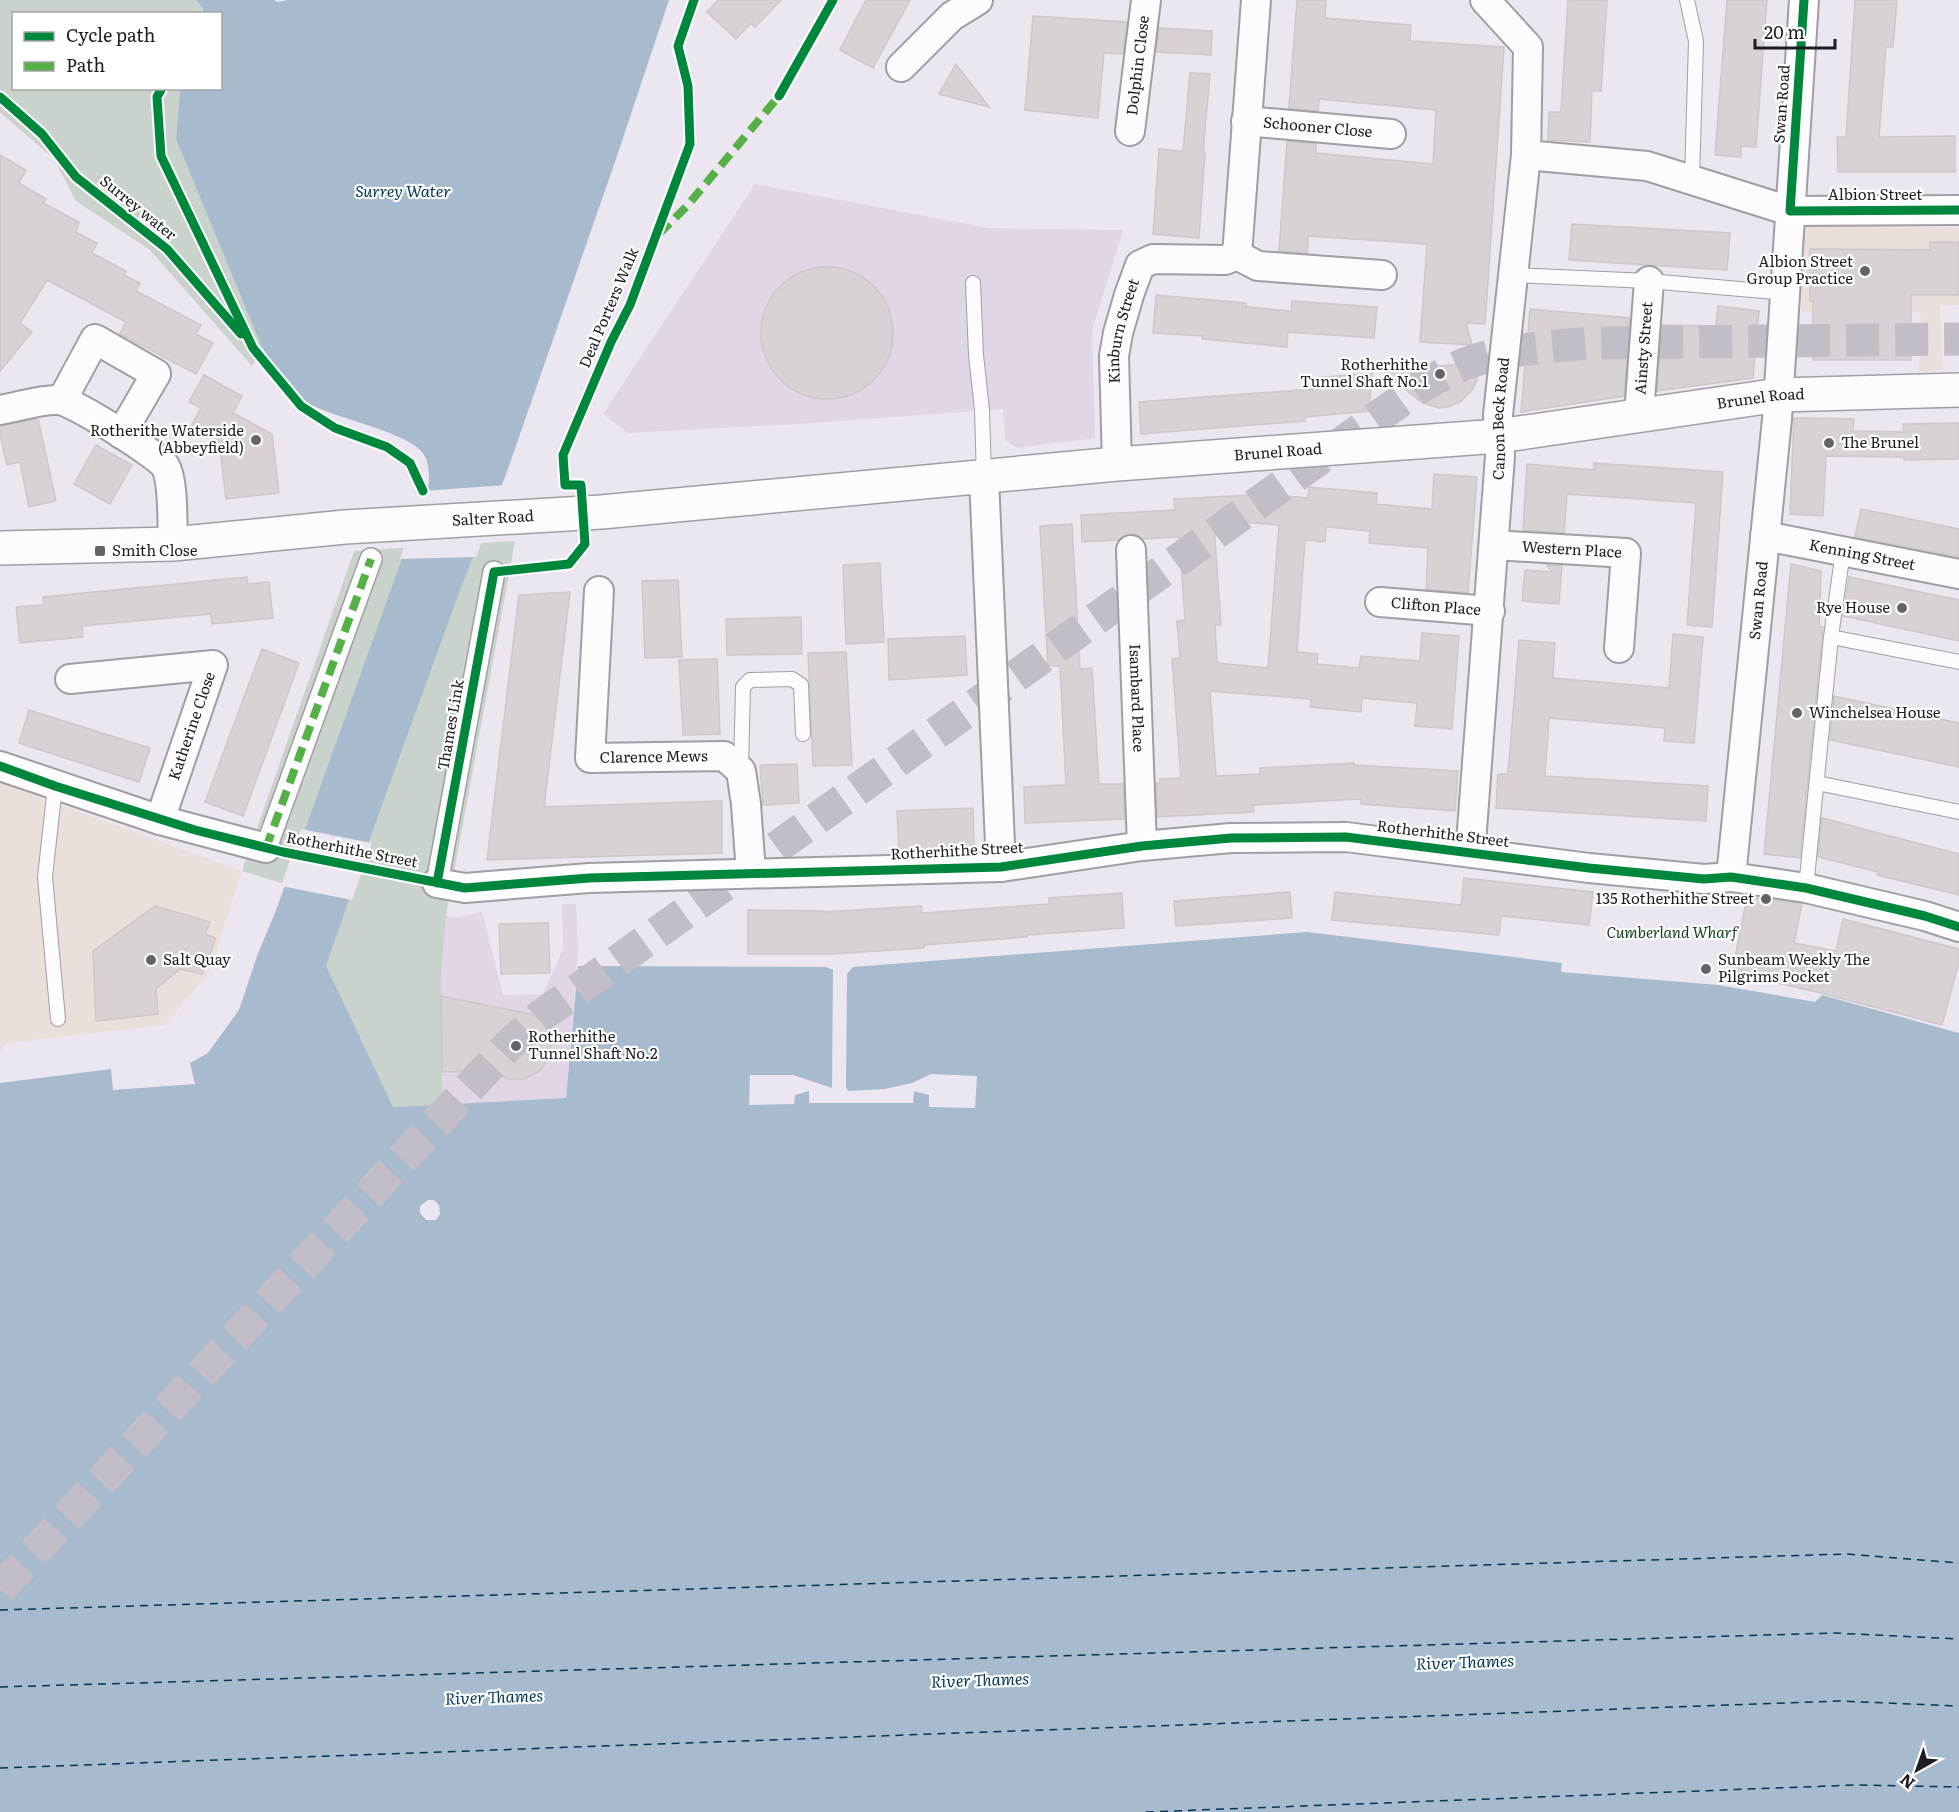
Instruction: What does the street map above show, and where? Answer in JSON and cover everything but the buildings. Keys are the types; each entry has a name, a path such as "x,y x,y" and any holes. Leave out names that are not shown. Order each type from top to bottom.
{"main road":[{"name":"Brunel Road","path":"984,478 1117,464 1499,436 1779,395 1959,390"},
{"name":"Salter Road","path":"0,548 173,544 345,527 583,513 984,478"}],"street":[{"path":"901,67 952,16 978,0"},
{"name":"Dolphin Close","path":"1130,131 1146,0"},
{"path":"1256,0 1237,255 1258,266 1382,275"},
{"name":"Canon Beck Road","path":"1474,853 1470,843 1490,612 1500,456 1498,415 1526,155 1528,47 1485,0"},
{"name":"Swan Road","path":"1731,877 1779,395 1804,0"},
{"name":"Schooner Close","path":"1246,121 1391,134"},
{"name":"Albion Street","path":"1526,155 1647,166 1790,211 1959,210"},
{"name":"Kinburn Street","path":"1117,464 1114,356 1118,333 1140,265 1153,259 1226,261 1237,255"},
{"name":"Ainsty Street","path":"1639,414 1649,281"},
{"path":"62,400 95,339 156,374 121,434"},
{"path":"0,410 62,400 153,455 165,466 170,480 173,544"},
{"path":"984,478 1001,867"},
{"name":"Kenning Street","path":"1765,536 1959,574"},
{"name":"Western Place","path":"1494,545 1626,553 1619,648"},
{"name":"Isambard Place","path":"1131,550 1142,846"},
{"path":"266,848 371,559"},
{"name":"Thames Link","path":"437,883 494,572"},
{"name":"Clarence Mews","path":"599,591 590,758 724,756 741,771"},
{"name":"Clifton Place","path":"1380,602 1490,612"},
{"name":"Katherine Close","path":"70,679 213,665 160,820"},
{"name":"Rotherhithe Street","path":"0,766 160,820 266,848"},
{"path":"741,771 751,873"},
{"name":"Rotherhithe Street","path":"437,883 465,888 589,878 1001,867 1142,846 1232,838 1346,837 1589,868 1704,879 1731,877 1806,888 1925,916 1959,927"}],"lane":[{"path":"1687,0 1696,41 1692,180"},
{"path":"1514,275 1649,281 1786,293"},
{"path":"973,284 976,355 982,410 984,478"},
{"path":"1806,888 1831,637 1843,551"},
{"path":"1831,637 1959,662"},
{"path":"741,771 743,687 750,681 792,679 801,686 804,734"},
{"path":"1817,783 1959,812"},
{"path":"55,786 45,877 58,1019"}],"shaded area":[{"path":"0,0 196,0 203,12 12,12 12,90 180,90 176,139 263,347 252,366 150,250 76,201 54,159 0,112"},
{"path":"755,184 988,228 1123,230 1092,331 1095,438 1017,448 1005,440 1003,409 797,424 628,433 603,414"},
{"path":"1801,227 1959,228 1959,305 1940,306 1943,370 1919,372 1921,312 1802,312"},
{"path":"515,541 446,916 441,975 442,1089 447,1104 393,1107 239,1052 285,884 242,871 354,551"},
{"path":"0,783 242,871 210,971 165,1025 6,1043 0,1051"},
{"path":"562,904 576,904 578,948 566,1098 447,1104 442,1089 441,975 446,916 458,917 482,912 503,995 543,994 563,949"}],"water":[{"path":"196,0 274,0 278,2 288,0 669,0 505,477 460,590 326,966 393,1107 566,1098 578,966 853,967 1307,932 1562,963 1561,972 1718,985 1815,1002 1822,995 1959,1033 1959,1812 0,1812 0,1083 111,1069 113,1090 195,1084 190,1063 208,1053 239,1010 429,483 426,459 413,444 385,431 304,401 287,384 262,347 176,139 180,90 222,90 222,12 203,12","holes":["428,1200 434,1200 439,1205 440,1214 436,1220 426,1220 420,1213 420,1206"]}],"pier":[{"path":"505,485 476,557 400,559 423,491"},
{"path":"301,829 372,843 352,900 281,886"},
{"path":"826,967 853,967 847,974 846,1087 848,1091 885,1089 912,1083 931,1074 977,1076 975,1108 929,1107 929,1095 914,1091 913,1103 809,1103 809,1091 795,1095 794,1104 749,1105 750,1075 793,1075 832,1088 833,970"}],"ferry route":[{"path":"0,1610 1846,1554 1959,1563"},
{"path":"0,1687 1834,1633 1959,1639"},
{"path":"0,1768 1839,1701 1959,1706"},
{"path":"1146,1812 1855,1785 1959,1787"}],"tunnel":[{"path":"0,1589 509,1045 541,1016 1417,389 1456,368 1493,355 1557,346 1590,343 1959,339"}],"marked path":[{"path":"659,234 687,206 779,96"},
{"path":"266,848 371,559"}],"cycle path":[{"name":"Deal Porters Walk","path":"437,883 494,572 569,564 585,544 581,485 565,485 563,455 611,342 630,305 690,144 688,86 678,46 694,0"},
{"path":"779,96 833,0"},
{"path":"1804,0 1790,211 1959,210"},
{"path":"161,90 157,97 161,156 253,348 301,406 335,428 387,447 410,463 423,491"},
{"name":"Surrey water","path":"0,97 42,134 76,177 167,249 241,334"},
{"path":"0,766 55,786 195,830 283,852 465,888 589,878 1001,867 1142,846 1231,838 1346,837 1589,868 1704,879 1731,877 1806,888 1925,916 1959,927"}],"place":[{"name":"Albion Street Group Practice","path":"1865,271"},
{"name":"Rotherhithe Tunnel Shaft No.1","path":"1440,374"},
{"name":"Rotherithe Waterside (Abbeyfield)","path":"256,440"},
{"name":"The Brunel","path":"1829,443"},
{"name":"Smith Close","path":"100,551"},
{"name":"Rye House","path":"1902,608"},
{"name":"Winchelsea House","path":"1797,713"},
{"name":"135 Rotherhithe Street","path":"1766,899"},
{"name":"Salt Quay","path":"151,960"},
{"name":"Sunbeam Weekly The Pilgrims Pocket","path":"1706,969"},
{"name":"Rotherhithe Tunnel Shaft No.2","path":"516,1046"}],"water label":[{"name":"Surrey Water","path":"403,191"},
{"name":"River Thames","path":"1465,1662"},
{"name":"River Thames","path":"980,1680"},
{"name":"River Thames","path":"494,1697"}],"park label":[{"name":"Cumberland Wharf","path":"1672,933"}]}
